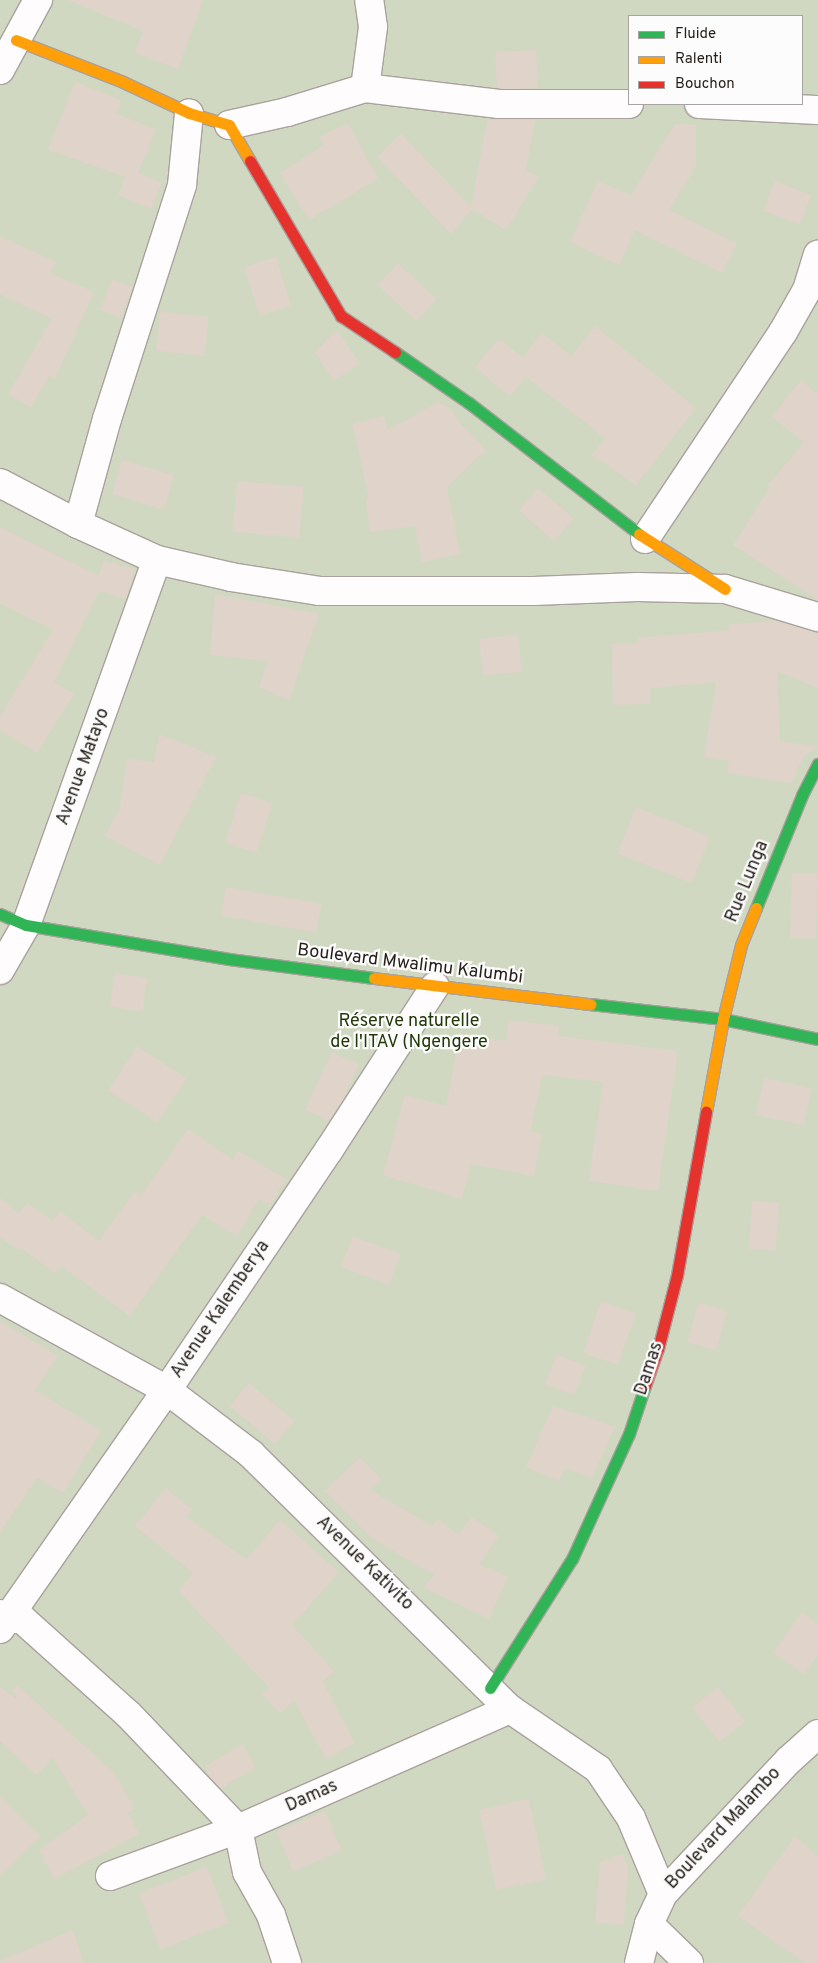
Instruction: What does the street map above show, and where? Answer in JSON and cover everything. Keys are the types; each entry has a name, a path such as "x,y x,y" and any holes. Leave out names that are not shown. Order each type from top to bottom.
{"street":[{"path":"0,70 38,0"},
{"path":"365,88 373,27 369,0"},
{"path":"16,40 123,82 190,112 229,126 287,112 365,88 499,104 628,104"},
{"path":"719,105 818,110"},
{"path":"78,524 107,419 182,185 190,112"},
{"path":"229,126 341,316 469,403 644,539 725,589 818,617"},
{"path":"644,539 783,332 807,290 818,255"},
{"path":"0,484 78,524 157,560 231,577 319,591 534,591 637,587 725,589"},
{"name":"Avenue Matayo","path":"0,970 26,925 157,560"},
{"name":"Rue Lunga","path":"723,1019 741,945 802,796 818,764"},
{"name":"Boulevard Mwalimu Kalumbi","path":"0,914 26,925 229,959 435,986 723,1019 818,1039"},
{"name":"Avenue Kalemberya","path":"3,1621 167,1390 329,1150 435,986"},
{"name":"Damas","path":"490,1688 572,1558 629,1434 658,1349 677,1275 723,1019"},
{"name":"Avenue Kativito","path":"0,1298 167,1390 251,1454 510,1709 598,1769 631,1818 663,1894"},
{"path":"3,1621 22,1619 128,1714 238,1829 247,1872 271,1915 287,1963"},
{"name":"Damas","path":"110,1876 238,1829 510,1709"},
{"name":"Boulevard Malambo","path":"639,1963 649,1924 663,1894 790,1760 818,1734"},
{"path":"649,1924 689,1963"}],"green space":[{"name":"Réserve naturelle de l'ITAV (Ngengere","path":"0,0 818,0 818,1963 0,1963"}],"building":[{"path":"68,0 203,0 178,69 135,53 143,31"},
{"path":"536,50 538,88 497,90 495,52"},
{"path":"75,82 121,100 116,114 156,129 138,173 162,183 151,209 118,195 126,177 48,150"},
{"path":"487,120 535,120 526,170 539,177 506,230 472,209 451,234 377,157 401,134 471,207"},
{"path":"348,123 378,179 309,220 280,173 324,145 320,137"},
{"path":"675,124 696,125 696,166 669,210 737,243 722,273 635,230 619,265 570,242 598,181 631,195"},
{"path":"775,181 811,195 800,225 764,211"},
{"path":"0,236 56,262 50,273 94,292 55,379 49,376 31,407 8,394 52,319 0,294"},
{"path":"276,257 291,306 259,315 244,267"},
{"path":"398,263 437,299 416,321 378,285"},
{"path":"112,279 133,287 121,318 100,310"},
{"path":"160,312 209,317 205,356 156,351"},
{"path":"595,326 696,408 636,485 592,455 605,438 526,377 510,396 475,367 499,339 523,358 541,333 572,356"},
{"path":"335,331 340,334 360,364 333,381 315,352"},
{"path":"801,380 818,394 818,600 733,545 770,487 768,485 804,442 772,417"},
{"path":"439,402 452,410 458,421 486,450 447,487 460,554 422,562 415,526 370,532 366,498 369,498 352,424 384,416 387,430"},
{"path":"122,460 174,475 164,509 112,495"},
{"path":"237,481 304,487 299,538 233,532"},
{"path":"538,488 574,518 555,541 519,511"},
{"path":"0,527 99,576 104,561 135,569 126,599 99,591 54,682 74,694 37,753 0,730 0,716 53,630 0,603"},
{"path":"215,594 319,614 289,700 259,687 268,661 210,655"},
{"path":"778,621 818,632 818,688 777,671 780,741 818,747 804,756 791,783 727,773 729,761 704,757 716,682 650,688 650,704 613,705 612,644 638,644 638,638 730,630 729,624"},
{"path":"518,635 522,672 483,676 479,639"},
{"path":"159,734 216,757 160,865 105,836 120,808 127,759 154,762"},
{"path":"241,793 272,803 256,853 225,842"},
{"path":"636,807 710,837 691,883 617,853"},
{"path":"792,873 818,874 816,939 790,938"},
{"path":"226,887 322,904 316,932 221,916"},
{"path":"115,973 148,978 142,1012 110,1007"},
{"path":"509,1020 559,1026 558,1036 678,1051 658,1191 589,1181 603,1082 542,1075 531,1131 542,1134 534,1176 471,1164 462,1199 383,1175 405,1095 446,1106 460,1033 506,1041"},
{"path":"137,1046 186,1078 158,1123 108,1090"},
{"path":"332,1052 359,1065 342,1101 329,1121 305,1110"},
{"path":"764,1078 812,1088 804,1125 756,1115"},
{"path":"188,1129 233,1160 238,1151 286,1179 270,1205 259,1199 237,1236 202,1215 130,1316 61,1266 55,1273 21,1248 19,1250 0,1237 0,1198 19,1214 27,1203 53,1221 60,1211 99,1241 135,1191 141,1196"},
{"path":"752,1201 779,1203 776,1251 749,1249"},
{"path":"353,1236 401,1254 389,1285 341,1267"},
{"path":"601,1301 636,1313 618,1365 583,1353"},
{"path":"698,1303 727,1311 716,1350 687,1343"},
{"path":"0,1321 58,1356 35,1390 101,1431 63,1493 37,1478 0,1532"},
{"path":"557,1354 586,1366 574,1395 545,1384"},
{"path":"249,1383 294,1421 275,1444 230,1406"},
{"path":"553,1406 615,1427 592,1478 565,1468 559,1481 526,1467"},
{"path":"360,1457 381,1479 370,1490 432,1526 438,1519 458,1535 472,1517 499,1536 479,1564 508,1577 489,1619 423,1587 434,1575 373,1539 325,1491"},
{"path":"166,1488 192,1509 186,1517 246,1559 280,1520 339,1572 292,1625 334,1671 323,1682 355,1743 326,1759 294,1700 280,1713 262,1694 269,1687 178,1591 193,1573 135,1526"},
{"path":"802,1612 818,1624 818,1654 804,1674 773,1653"},
{"path":"17,1685 114,1773 135,1809 128,1813 139,1834 54,1879 39,1850 88,1815 53,1758 36,1775 0,1741 0,1687 18,1700 12,1690"},
{"path":"718,1687 745,1722 719,1742 692,1707"},
{"path":"242,1744 256,1767 218,1790 204,1767"},
{"path":"0,1796 40,1836 0,1876"},
{"path":"529,1799 546,1879 496,1890 479,1810"},
{"path":"325,1811 342,1851 293,1871 276,1832"},
{"path":"795,1836 818,1857 818,1963 805,1963 738,1916"},
{"path":"623,1854 628,1869 624,1925 595,1923 600,1862"},
{"path":"207,1867 229,1923 160,1949 139,1893"},
{"path":"73,1930 84,1963 0,1963 0,1961"}],"traffic: fast":[{"path":"395,352 469,403 639,534"},
{"path":"756,908 802,795 818,764"},
{"path":"0,914 26,925 229,959 374,978"},
{"path":"590,1004 723,1019 818,1039"},
{"path":"490,1688 572,1559 629,1434 645,1386"}],"traffic: slow":[{"path":"16,40 123,82 189,113 229,125 250,161"},
{"path":"639,534 725,589"},
{"path":"706,1112 723,1019 741,945 756,908"},
{"path":"374,978 590,1004"}],"traffic: jam":[{"path":"250,161 341,316 395,352"},
{"path":"645,1386 658,1349 677,1275 706,1112"}]}
